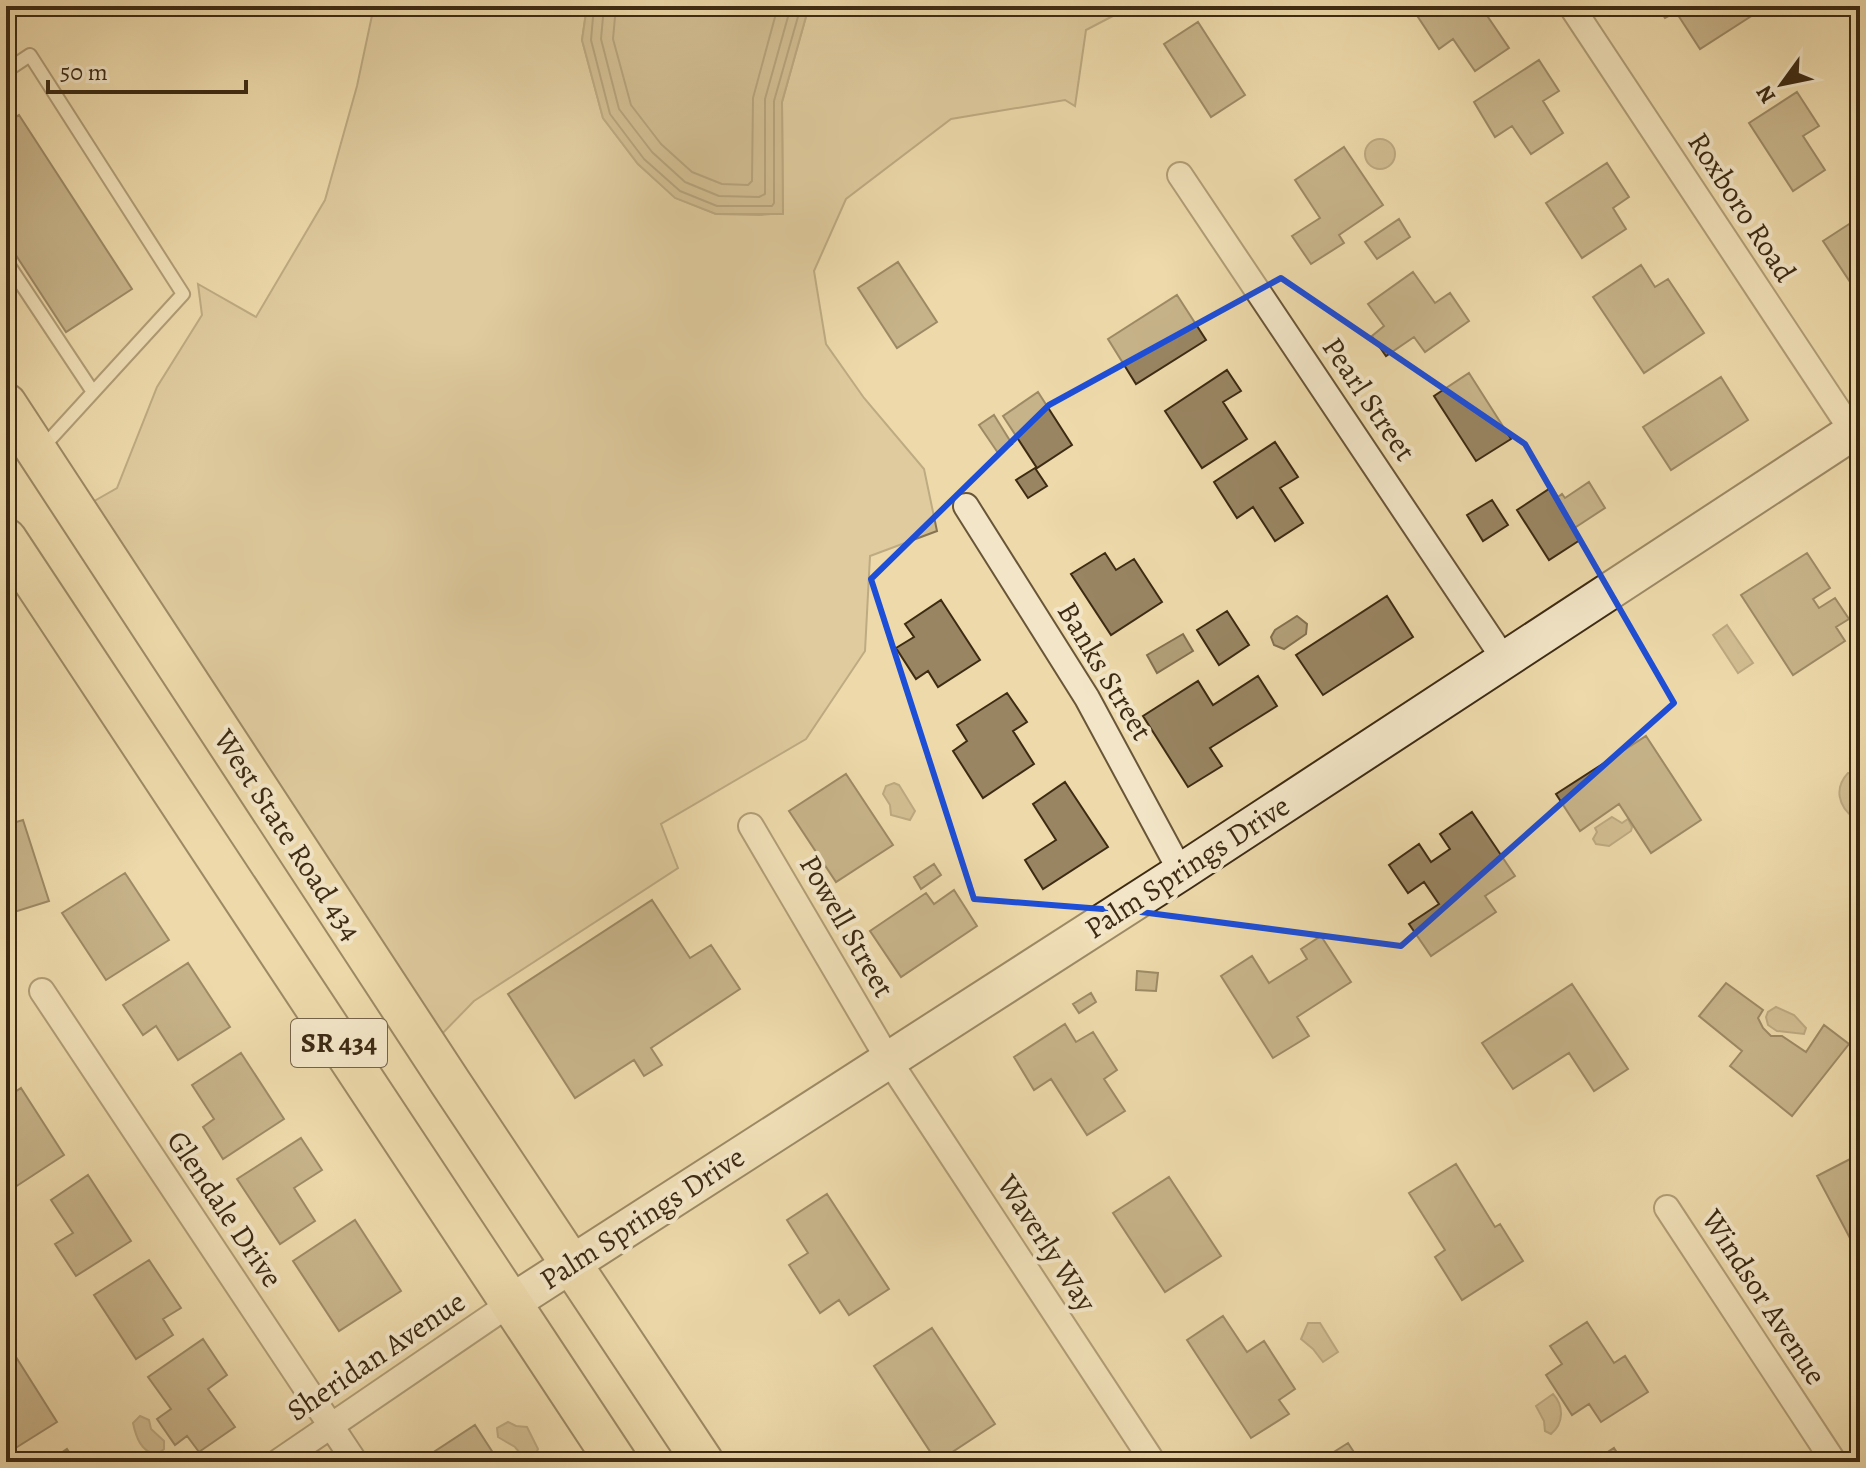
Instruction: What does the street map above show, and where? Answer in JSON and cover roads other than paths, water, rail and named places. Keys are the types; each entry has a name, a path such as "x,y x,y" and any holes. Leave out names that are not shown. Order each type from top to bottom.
{"main road":[{"name":"West State Road 434","path":"6,404 450,1082 573,1263"},
{"name":"SR 434","path":"6,539 616,1462"},
{"name":"SR 434","path":"573,1263 703,1462"}],"street":[{"name":"Roxboro Road","path":"1571,6 1857,434"},
{"name":"Pearl Street","path":"1180,175 1504,659"},
{"name":"Palm Springs Drive","path":"511,1303 1181,872 1504,659 1857,434"},
{"name":"Banks Street","path":"966,506 1087,698 1181,872"},
{"name":"Powell Street","path":"751,826 888,1059"},
{"name":"Glendale Drive","path":"42,991 355,1462"},
{"name":"Waverly Way","path":"888,1059 1153,1462"},
{"name":"Windsor Avenue","path":"1667,1208 1834,1462"},
{"name":"Sheridan Avenue","path":"278,1462 511,1303"}],"lane":[{"path":"6,71 30,55 183,294 38,452"},
{"path":"6,261 93,392"}],"water":[{"path":"587,6 809,6 782,102 783,214 716,214 675,198 638,164 603,118 582,40"},
{"path":"1380,139 1390,144 1395,154 1390,164 1380,169 1370,164 1365,154 1370,144"},
{"path":"1297,616 1307,624 1306,634 1284,649 1274,645 1271,637 1275,630"},
{"path":"1727,625 1753,663 1738,673 1713,635"},
{"path":"1183,634 1193,651 1157,673 1147,655"},
{"path":"1848,773 1857,775 1860,784 1855,798 1858,810 1854,818 1844,808 1840,797 1841,785"},
{"path":"899,785 915,811 910,820 891,815 890,805 883,794 886,786"},
{"path":"1612,817 1622,823 1628,819 1631,831 1609,846 1596,844 1593,839 1597,832 1595,828"},
{"path":"1776,1007 1794,1015 1806,1028 1804,1034 1777,1031 1768,1025 1768,1012"},
{"path":"1308,1323 1320,1323 1338,1352 1323,1362 1301,1339"},
{"path":"1553,1394 1561,1414 1551,1434 1545,1431 1544,1421 1536,1406"},
{"path":"140,1416 149,1420 151,1429 164,1441 164,1449 157,1455 147,1451 138,1438 133,1423"},
{"path":"508,1422 527,1427 538,1449 534,1458 524,1458 515,1447 498,1437 497,1428"}]}
